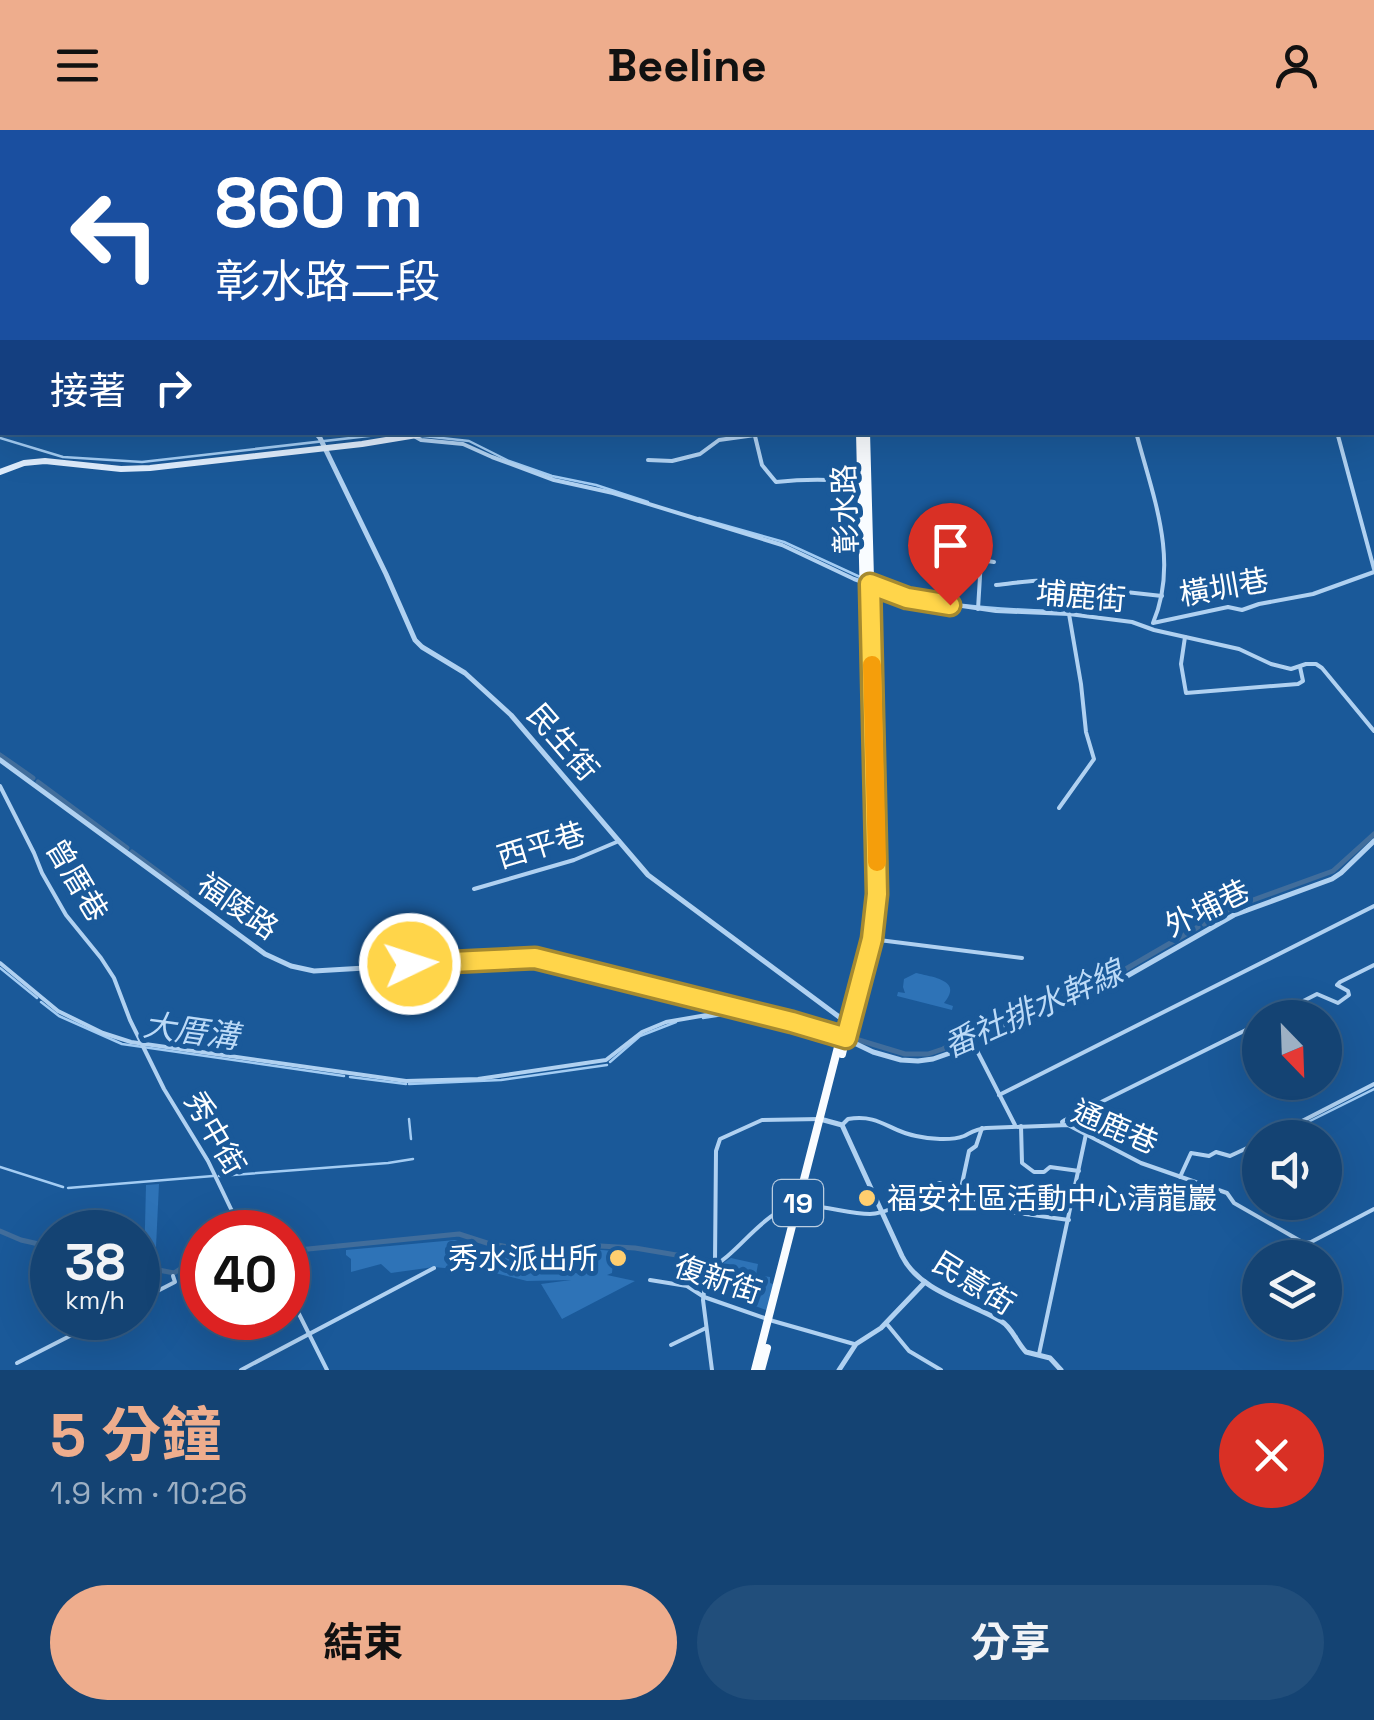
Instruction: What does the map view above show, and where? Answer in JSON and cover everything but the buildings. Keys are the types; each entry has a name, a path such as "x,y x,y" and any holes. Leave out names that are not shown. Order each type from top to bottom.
{"main road":[{"path":"0,472 24,462 46,460 136,468 419,435"},
{"name":"彰水路","path":"863,435 867,583"},
{"name":"彰水路","path":"863,435 867,583"},
{"name":"19","path":"758,1370 869,938 873,808 867,583"}],"street":[{"name":"民生街","path":"317,435 422,648 465,674 510,715 648,875 748,948 844,1032"},
{"path":"648,460 672,461 700,454 716,440 748,435"},
{"path":"754,435 762,465 776,482 862,482"},
{"name":"橫圳巷","path":"1137,435 1165,543 1162,596 1153,623 1228,606 1242,610 1312,594 1374,571 1338,435"},
{"name":"埔鹿街","path":"414,436 463,444 554,480 613,493 782,544 854,580 907,598 951,606 1132,622 1239,649 1271,664 1291,668 1316,664 1374,731"},
{"path":"941,554 994,562"},
{"path":"951,606 954,554"},
{"path":"978,608 981,560"},
{"path":"996,584 1030,582 1036,578 1085,589 1162,596"},
{"path":"1060,808 1094,759 1086,732 1069,614"},
{"path":"1186,637 1181,664 1186,693 1298,684 1303,681 1300,667"},
{"name":"福陵路","path":"0,760 280,962 314,970 528,953 844,1032"},
{"name":"曾厝巷","path":"0,786 66,915 105,964 121,993 142,1045"},
{"name":"西平巷","path":"474,889 574,860 619,841"},
{"name":"外埔巷","path":"844,1032 887,1056 933,1060 1026,1014 1120,980 1234,915 1332,879 1374,841"},
{"path":"999,1094 1374,906"},
{"path":"869,938 1022,958"},
{"path":"0,963 58,1011 103,1034 142,1045 406,1081 478,1080 606,1060 642,1032 666,1022 741,1009"},
{"path":"1342,1000 1349,994 1338,985 1340,982 1374,965"},
{"path":"1305,1000 1317,994 1331,1000"},
{"path":"1062,1125 1242,1031"},
{"path":"972,1041 1018,1126 1022,1163 1034,1172 1050,1167 1080,1171"},
{"name":"秀中街","path":"142,1045 232,1210"},
{"path":"1304,1120 1374,1084"},
{"name":"通鹿巷","path":"842,1125 848,1119 866,1117 913,1136 952,1138 982,1128 1062,1125 1141,1163 1227,1192 1234,1203 1300,1242 1311,1242 1374,1209"},
{"path":"712,1369 704,1297 707,1270 716,1261 716,1152 720,1139 762,1120 822,1119 842,1125"},
{"name":"民意街","path":"842,1125 908,1266 924,1282 1006,1323 1021,1348 1050,1358 1061,1370"},
{"path":"960,1192 970,1151 976,1146 982,1128"},
{"path":"1038,1357 1086,1134"},
{"path":"1180,1177 1191,1153 1230,1156 1242,1150"},
{"path":"707,1270 720,1264 778,1212 800,1206 866,1214 882,1211 940,1184 991,1207 1069,1220"},
{"path":"310,1333 434,1268"},
{"path":"160,1290 175,1282 173,1276"},
{"name":"復新街","path":"650,1280 688,1286 704,1297 772,1321 856,1344"},
{"path":"839,1370 856,1344 886,1323 924,1282"},
{"path":"886,1323 909,1351 941,1370"},
{"path":"670,1345 706,1328"},
{"path":"310,1336 327,1370"},
{"path":"16,1363 61,1340"},
{"path":"240,1370 298,1340"}],"shaded area":[{"path":"916,973 948,984 949,995 944,1003 953,1006 952,1010 897,996 898,992 905,993 904,979"},
{"path":"159,1184 158,1210 145,1210 146,1185"},
{"path":"455,1240 477,1247 475,1271 434,1267 391,1273 381,1264 351,1272 351,1259 346,1255 346,1250"},
{"path":"509,1251 614,1251 612,1273 607,1275 635,1281 562,1319 541,1284 571,1280 527,1281 495,1273"},
{"path":"731,1258 758,1264 756,1275 770,1277 770,1283 776,1285 769,1311 709,1289 711,1271"}],"waterway":[{"path":"0,438 63,457 142,462 377,435"},
{"path":"423,436 469,441 552,476 648,502"},
{"path":"699,518 784,542 860,577"},
{"path":"872,582 946,603 1076,612"},
{"path":"0,755 33,778"},
{"path":"38,782 127,848"},
{"name":"番社排水幹線","path":"1204,924 1231,908 1333,871 1374,834"},
{"path":"132,852 187,893"},
{"name":"番社排水幹線","path":"796,1021 905,1054 928,1054 1033,1002 1112,977 1198,927"},
{"name":"大厝溝","path":"0,968 37,998"},
{"name":"大厝溝","path":"709,998 785,1018"},
{"name":"大厝溝","path":"41,1002 59,1016 122,1044 344,1076"},
{"name":"大厝溝","path":"703,1018 742,1012"},
{"name":"大厝溝","path":"610,1062 640,1036 676,1022"},
{"name":"大厝溝","path":"409,1084 501,1080 607,1065"},
{"name":"大厝溝","path":"350,1077 406,1084"},
{"path":"1312,1120 1374,1089"},
{"path":"409,1119 411,1139"},
{"path":"219,1176 413,1159"},
{"path":"0,1167 63,1187"},
{"path":"68,1188 213,1176"},
{"path":"0,1231 30,1242"},
{"path":"310,1249 459,1234 514,1248 635,1248 712,1263"},
{"path":"160,1270 174,1273 180,1269"}],"slow traffic":[{"path":"872,665 877,862"}],"place":[{"name":"福安社區活動中心清龍巖","path":"867,1198"},
{"name":"秀水派出所","path":"618,1258"}],"route":[{"path":"410,964 535,958 846,1038 872,939 877,894 870,584 907,598 950,605"}]}
